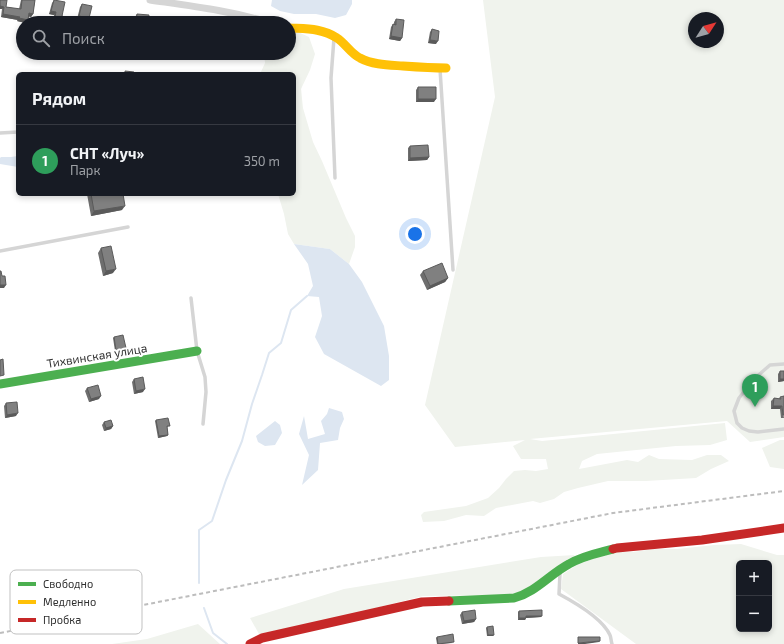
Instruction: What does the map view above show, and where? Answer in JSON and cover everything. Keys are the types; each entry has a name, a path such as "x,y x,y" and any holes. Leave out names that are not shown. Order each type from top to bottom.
{"street":[{"path":"150,0 241,16"},
{"path":"296,28 315,29 334,36 359,58 368,62 384,65 443,68"},
{"name":"Тихвинская улица","path":"0,384 197,352"},
{"path":"250,644 262,638 422,602 514,598 522,596 568,564 583,557 617,548 702,540 784,528"}],"lane":[{"path":"334,36 331,78 335,178"},
{"path":"443,68 453,270"},
{"path":"0,133 16,132"},
{"path":"0,251 128,227"},
{"path":"191,298 197,352 205,377 206,392 203,424"},
{"path":"784,364 770,365 754,379 738,398 734,411 737,423 742,428 749,431 758,432 784,429"},
{"path":"560,570 559,594 572,601 601,624 610,635 612,644"}],"shaded area":[{"path":"272,0 352,0 352,4 346,15 335,18 316,14 294,14 280,11 271,6"},
{"path":"483,0 784,0 784,437 750,442 727,421 530,439 542,441 725,423 727,440 710,445 676,446 597,454 582,461 579,469 627,460 638,462 649,455 659,459 692,460 707,455 721,455 729,461 696,478 646,481 608,481 564,492 554,499 540,503 533,501 496,508 484,516 466,515 444,521 423,522 421,515 424,512 466,506 488,498 514,471 536,471 548,469 546,459 521,459 513,446 525,440 455,447 425,405 495,97"},
{"path":"296,32 309,37 315,54 310,70 301,89 303,108 313,142 355,236 355,247 349,264 330,249 294,244 288,234 279,196 296,196 296,72 261,72 265,60 296,60"},
{"path":"16,156 16,167 0,164 1,157"},
{"path":"294,244 330,249 349,264 362,282 384,326 389,356 389,380 381,386 324,354 315,337 322,316 319,297 307,296 313,286 308,264"},
{"path":"329,408 342,412 344,419 340,428 338,440 320,443 318,470 302,485 309,455 299,434 304,416 308,439 325,434 321,421 327,414"},
{"path":"275,421 280,425 282,433 275,445 265,446 258,442 256,436"},
{"path":"780,440 784,440 784,469 770,467 762,448"},
{"path":"741,544 777,555 784,555 784,644 636,644 561,589 563,574 577,565 598,557 613,552"},
{"path":"575,555 521,592 509,595 423,596 340,617 259,634 250,618 344,589 541,557"},
{"path":"198,624 220,644 112,644 147,639"}],"building":[{"path":"0,0 7,0 6,7 21,9 22,0 35,0 33,14 29,13 29,16 16,16 3,14 4,7 0,6"},
{"path":"54,0 65,2 62,16 55,16 56,12 51,11"},
{"path":"82,4 92,6 90,16 79,16"},
{"path":"137,14 149,15 149,16 137,16"},
{"path":"396,19 404,20 402,38 391,36 393,24 396,25"},
{"path":"432,29 439,31 438,41 430,40"},
{"path":"418,87 436,87 436,99 418,99"},
{"path":"428,145 429,157 410,158 410,146"},
{"path":"91,196 123,196 125,206 94,211"},
{"path":"111,246 116,269 106,271 101,248"},
{"path":"442,263 448,278 430,286 423,271"},
{"path":"0,271 2,276 5,276 6,285 0,285"},
{"path":"123,335 126,348 116,350 114,337"},
{"path":"3,359 4,375 0,376 0,360"},
{"path":"780,371 784,371 784,379 780,379"},
{"path":"143,377 145,389 136,391 134,379"},
{"path":"98,385 101,396 91,399 87,388"},
{"path":"784,396 783,415 782,406 773,406 774,398 781,399 780,397"},
{"path":"17,402 18,413 7,415 6,403"},
{"path":"168,418 170,426 167,426 168,435 159,436 156,420"},
{"path":"111,420 113,426 106,428 104,422"},
{"path":"475,610 476,619 464,621 462,612"},
{"path":"542,610 542,616 526,616 526,618 519,618 519,611"},
{"path":"493,626 494,635 488,635 487,627"},
{"path":"453,634 454,642 438,644 437,637"},
{"path":"578,637 600,637 600,641 578,643"}],"waterway":[{"path":"199,583 199,530 212,521 226,480 242,441 252,404 269,353 281,343 291,310 307,296"},
{"path":"204,608 213,633 227,644"}],"railway":[{"path":"142,605 613,513 784,491"},
{"path":"0,633 10,631"}],"traffic: fast":[{"path":"0,384 197,351"},
{"path":"449,601 514,598 529,592 574,561 613,549"}],"traffic: slow":[{"path":"296,29 326,32 340,40 357,56 370,62 392,65 446,68"}],"traffic: jam":[{"path":"613,549 702,540 784,528"},
{"path":"250,644 262,638 422,602 449,601"}],"place":[{"name":"СНТ «Луч»","path":"755,407"}]}
